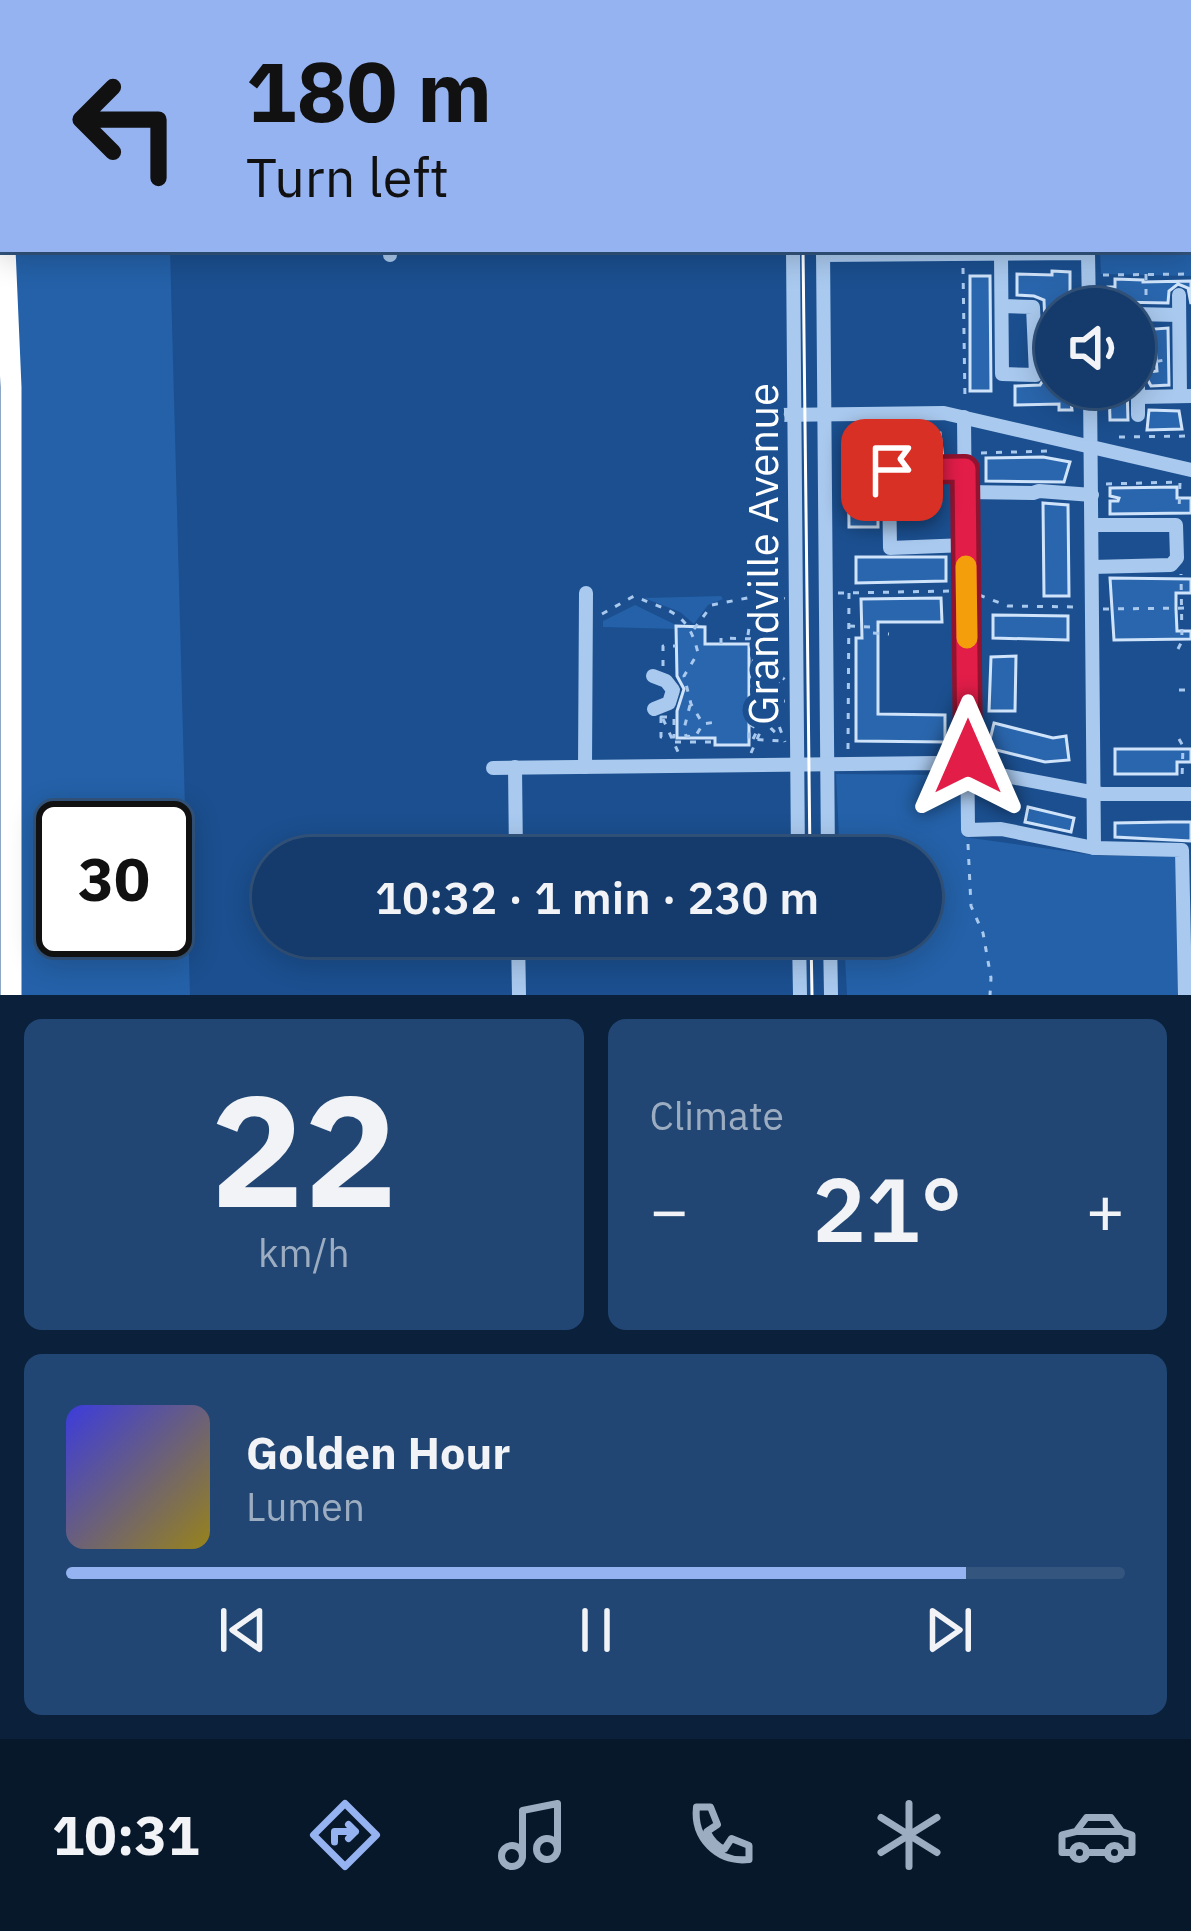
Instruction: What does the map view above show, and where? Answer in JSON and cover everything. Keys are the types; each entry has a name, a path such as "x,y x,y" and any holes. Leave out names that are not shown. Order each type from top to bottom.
{"highway":[{"path":"5,252 11,387 11,995"}],"street":[{"name":"Grandville Avenue","path":"793,252 798,837"},
{"name":"Grandville Avenue","path":"823,252 828,837"},
{"path":"823,252 1088,253 1088,288"},
{"path":"1001,254 1002,374 1036,375 1034,307 1002,306"},
{"path":"1138,415 1138,390 1186,396 1179,295"},
{"path":"1155,314 1179,315"},
{"path":"1090,408 1094,848"},
{"path":"776,415 965,409 1091,447 1191,470"},
{"path":"965,409 968,830 1001,829 1094,848 1182,850 1185,995"},
{"path":"965,469 892,470 889,477 890,548 966,545"},
{"path":"966,492 1092,495"},
{"path":"1092,525 1176,524 1177,558 1171,566 1092,567"},
{"path":"585,767 586,593"},
{"path":"653,673 673,690 658,713"},
{"path":"493,767 937,763 1094,793 1191,794"},
{"path":"515,767 516,837"},
{"path":"518,957 519,995"},
{"path":"799,957 800,995"},
{"path":"830,957 831,995"}],"path":[{"path":"963,260 965,409"},
{"path":"1101,275 1191,274"},
{"path":"1155,362 1180,357"},
{"path":"1119,437 1191,436"},
{"path":"981,453 1049,451"},
{"path":"1106,484 1180,482 1179,519"},
{"path":"1178,649 1182,641 1181,567"},
{"path":"837,593 959,591"},
{"path":"972,591 1009,606 1191,608"},
{"path":"848,749 849,592"},
{"path":"602,614 634,596 677,615 693,631 698,653 684,676 691,704 703,724"},
{"path":"693,631 712,605 751,596 784,600 770,623 778,647 776,703 750,755"},
{"path":"748,639 748,628 771,596"},
{"path":"983,608 992,602"},
{"path":"849,626 872,626 872,634 889,634"},
{"path":"721,644 721,638 756,639 750,680 752,694 763,704"},
{"path":"778,647 786,644"},
{"path":"653,673 663,669 663,646 676,646"},
{"path":"756,650 778,670 787,686 779,689"},
{"path":"778,670 787,667"},
{"path":"1179,690 1191,690"},
{"path":"788,701 749,705 791,748"},
{"path":"776,703 784,741"},
{"path":"691,704 686,736 695,737 703,724 716,722"},
{"path":"658,713 674,717 673,740"},
{"path":"658,713 680,756"},
{"path":"658,713 661,737 715,742"},
{"path":"779,716 788,717"},
{"path":"755,740 784,741"},
{"path":"1179,740 1183,779"},
{"path":"968,830 971,906 983,933 990,995"}],"shaded area":[{"path":"15,252 170,252 185,801 36,801 36,957 189,957 190,995 18,995"},
{"path":"1100,252 1191,252 1191,276 1101,274"},
{"path":"721,596 694,624 680,612 644,598"},
{"path":"635,605 676,629 603,627 603,621"},
{"path":"836,774 960,775 964,837 1100,856 1176,856 1181,995 847,995 845,957 942,957 942,837 839,837"}],"building":[{"path":"1052,271 1070,272 1070,288 1035,288 1035,296 1017,295 1017,274 1052,275"},
{"path":"970,276 990,276 991,391 970,391"},
{"path":"1115,279 1191,281 1191,304 1188,288 1178,284 1169,291 1168,303 1155,303 1155,288 1108,288 1115,287"},
{"path":"1168,328 1169,385 1155,386 1155,329"},
{"path":"1035,385 1035,405 1015,405 1015,386"},
{"path":"1110,408 1128,408 1128,420 1110,420"},
{"path":"1149,410 1179,411 1182,429 1147,430"},
{"path":"940,433 943,458 878,461 878,527 849,527 848,434"},
{"path":"1043,457 1070,462 1064,482 986,481 986,458"},
{"path":"1177,487 1177,498 1191,498 1191,513 1110,514 1110,501 1119,498 1110,496 1110,488"},
{"path":"1043,503 1068,505 1069,596 1044,596"},
{"path":"856,557 946,557 946,581 856,583"},
{"path":"1110,578 1191,579 1191,593 1176,593 1176,609 1177,631 1191,631 1191,639 1114,640"},
{"path":"941,598 942,622 878,622 878,714 945,715 945,742 856,741 856,638 862,638 861,599"},
{"path":"993,615 1068,616 1068,640 993,638"},
{"path":"676,626 705,627 705,644 749,644 749,745 715,745 715,738 677,738 677,711 684,689 677,676"},
{"path":"1016,656 1015,711 989,711 991,657"},
{"path":"994,723 1053,738 1066,736 1069,760 1045,762 988,748"},
{"path":"1115,749 1191,749 1191,762 1177,762 1177,774 1115,774"},
{"path":"1028,807 1074,818 1071,832 1025,822"},
{"path":"1191,822 1191,841 1115,837 1115,823"}],"tram line":[{"path":"803,252 810,837"},
{"path":"811,957 812,995"}],"slow traffic":[{"path":"966,566 967,638"}],"route":[{"path":"892,470 965,469 968,757"}]}
